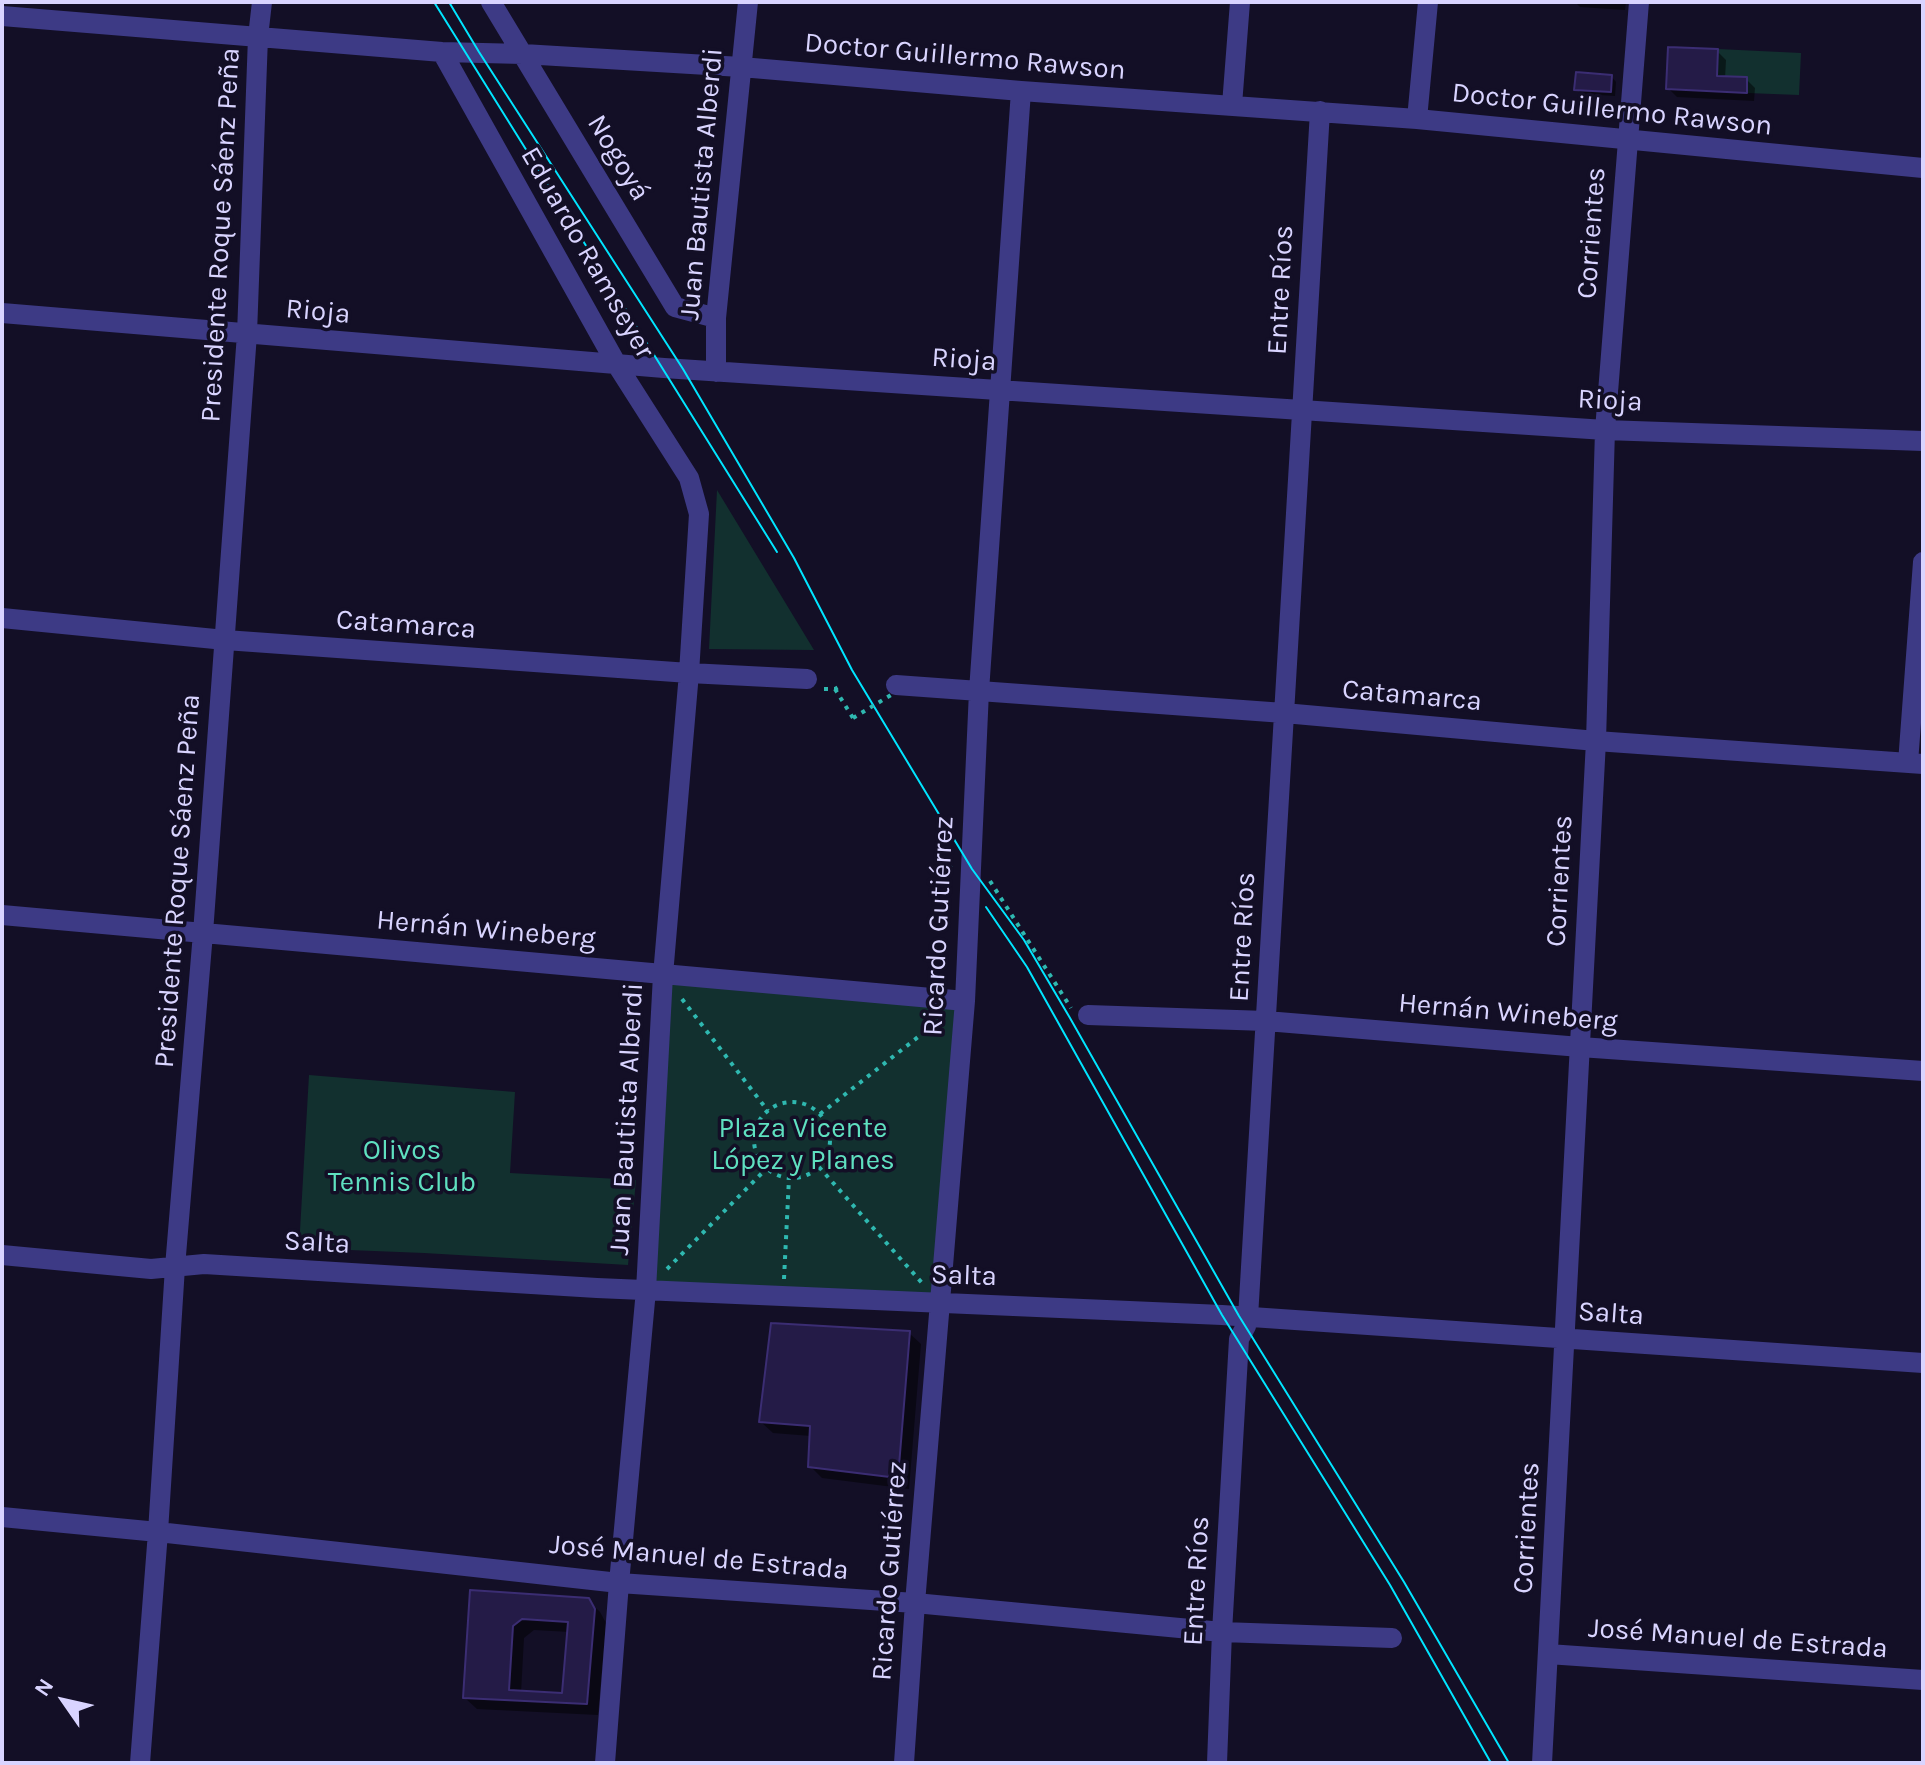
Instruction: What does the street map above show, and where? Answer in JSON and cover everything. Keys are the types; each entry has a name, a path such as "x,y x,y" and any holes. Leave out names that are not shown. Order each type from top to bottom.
{"street":[{"name":"Presidente Roque Sáenz Peña","path":"140,1763 247,334 258,37 262,2"},
{"name":"Nogoyá","path":"491,2 675,307 716,318"},
{"name":"Juan Bautista Alberdi","path":"716,372 716,318 748,2"},
{"path":"1232,105 1240,2"},
{"path":"1417,119 1428,2"},
{"name":"Corrientes","path":"1542,1763 1596,741 1605,430 1639,2"},
{"name":"Doctor Guillermo Rawson","path":"2,16 442,52 741,67 1021,91 1320,111 1923,168"},
{"name":"Eduardo Ramseyer","path":"442,52 617,365 689,478"},
{"name":"Ricardo Gutiérrez","path":"904,1763 965,1001 979,691 1021,91"},
{"name":"Entre Ríos","path":"1217,1763 1239,1339 1248,1317 1320,111"},
{"name":"Rioja","path":"2,313 716,372 1605,430 1923,441"},
{"name":"Juan Bautista Alberdi","path":"605,1763 646,1290 663,975 689,673 699,514 689,478"},
{"path":"1915,763 1923,562"},
{"name":"Catamarca","path":"2,618 225,640 807,679"},
{"name":"Catamarca","path":"894,690 979,691 1284,713 1596,741 1915,763"},
{"name":"Hernán Wineberg","path":"2,915 965,1001"},
{"name":"Hernán Wineberg","path":"1088,1015 1266,1021 1923,1071"},
{"name":"Salta","path":"2,1255 151,1269 204,1264 646,1290 1248,1317 1923,1363"},
{"name":"José Manuel de Estrada","path":"2,1517 619,1583 915,1603 1222,1632 1392,1638"},
{"name":"José Manuel de Estrada","path":"1548,1654 1923,1680"}],"path":[{"path":"835,689 853,718 894,690"},
{"path":"972,862 994,884 1073,1012 1088,1015"},
{"path":"663,975 768,1111"},
{"path":"820,1114 965,1001"},
{"path":"792,1101 816,1109 825,1119 829,1130 828,1154 812,1172 801,1177 777,1175 759,1158 755,1133 768,1111 792,1101"},
{"path":"818,1167 940,1303"},
{"path":"646,1290 767,1168"},
{"path":"783,1285 789,1178"}],"green space":[{"path":"1718,49 1801,53 1799,95 1747,93 1717,76"},
{"path":"717,490 814,650 709,649"},
{"name":"Plaza Vicente López y Planes","path":"663,975 965,1001 940,1303 646,1290"},
{"name":"Olivos Tennis Club","path":"309,1075 515,1092 510,1173 636,1180 628,1265 299,1248"}],"building":[{"path":"1668,47 1718,49 1717,76 1747,77 1747,93 1666,89"},
{"path":"1576,72 1612,75 1611,92 1574,90"},
{"path":"771,1323 910,1331 898,1478 808,1467 810,1426 759,1422"},
{"path":"470,1590 589,1598 595,1609 587,1704 463,1698","holes":["522,1619 568,1622 562,1693 509,1690 513,1626"]}],"tram line":[{"path":"434,2 777,552"},
{"path":"449,2 683,369 794,558 852,670 972,869 1024,940 1239,1316 1404,1582 1509,1763"},
{"path":"986,907 1027,967 1222,1315 1390,1585 1491,1763"}]}
